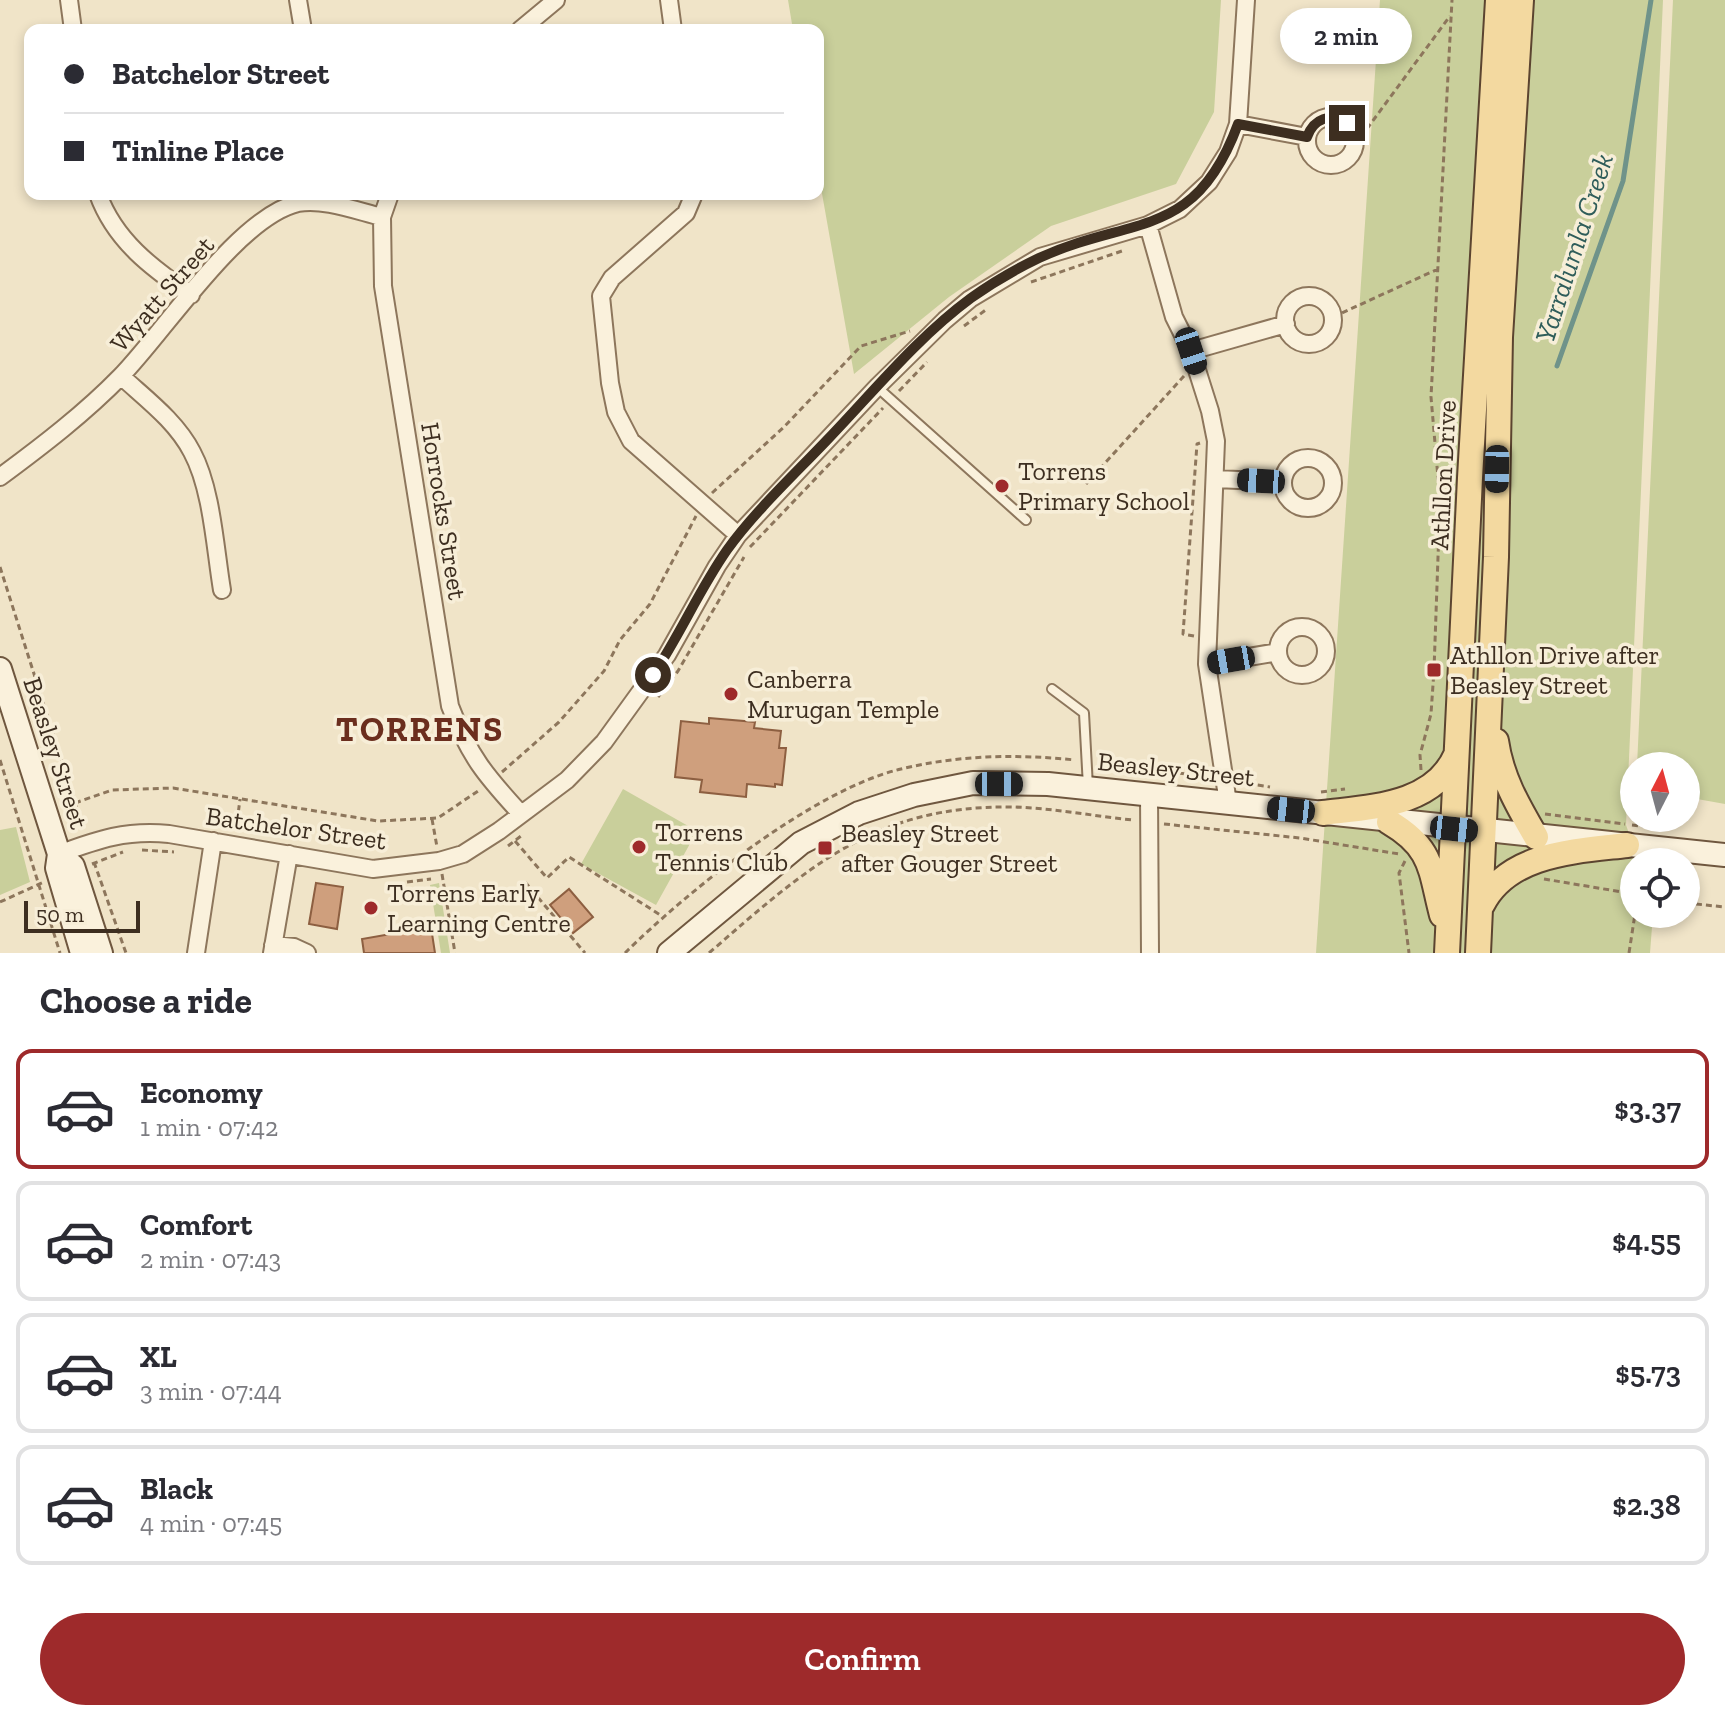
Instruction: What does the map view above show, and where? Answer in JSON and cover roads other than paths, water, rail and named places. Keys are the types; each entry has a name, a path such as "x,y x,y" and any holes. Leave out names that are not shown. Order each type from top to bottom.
{"main road":[{"name":"Athllon Drive","path":"1448,947 1498,0"},
{"name":"Athllon Drive","path":"1478,953 1490,703 1500,337 1521,0"},
{"name":"Beasley Street","path":"0,669 59,854 57,868 82,953"},
{"path":"1490,703 1499,763 1516,803 1536,837"},
{"path":"1319,804 1374,807 1417,794 1449,772 1457,754"},
{"name":"Beasley Street","path":"669,953 801,843 859,813 914,795 973,783 1048,784 1228,803 1319,804 1389,822 1725,855"},
{"path":"1389,822 1412,836 1430,862 1448,947"},
{"path":"1481,907 1490,888 1511,870 1581,850 1627,845"},
{"name":"Beasley Street","path":"59,854 73,866 101,953"}],"street":[{"path":"69,0 72,24"},
{"path":"298,0 302,24"},
{"path":"527,24 556,0"},
{"path":"669,0 672,24"},
{"name":"Batchelor Street","path":"59,854 137,831 373,869 441,869 504,828 567,780 604,742 667,655 738,535 877,387 920,357 970,299 1040,257 1148,225 1180,209 1209,182 1228,152 1238,124 1246,0"},
{"path":"1331,117 1353,129 1355,145 1342,163 1327,165 1320,163 1309,152 1307,137 1316,123 1331,117"},
{"path":"1238,124 1307,137"},
{"path":"101,200 111,223 129,247 191,295"},
{"name":"Wyatt Street","path":"0,477 42,446 121,376 253,229 296,200"},
{"name":"Wyatt Street","path":"307,200 382,217"},
{"name":"Horrocks Street","path":"388,200 382,217 383,286 450,706 465,744 491,781 521,814"},
{"path":"691,200 686,213 612,278 601,296 616,412 631,441 738,535"},
{"path":"1148,225 1174,317 1191,351 1216,441 1207,664 1228,803"},
{"path":"1306,296 1327,303 1333,317 1333,325 1324,338 1309,344 1294,338 1286,324 1292,303 1306,296"},
{"path":"1191,351 1286,324"},
{"path":"121,376 174,425 193,453 204,485 222,590"},
{"path":"1216,479 1283,482"},
{"path":"1207,664 1278,652"},
{"path":"1149,795 1150,953"},
{"path":"196,953 213,841"},
{"path":"289,854 272,949 294,947 307,953"}],"lane":[{"path":"877,387 1026,520"},
{"path":"1052,689 1084,713 1088,788"}],"waterway":[{"name":"Yarralumla Creek","path":"1557,366 1623,181 1651,0"}],"place":[{"name":"Torrens Primary School","path":"1002,486"},
{"name":"Athllon Drive after Beasley Street","path":"1434,670"},
{"name":"Canberra Murugan Temple","path":"731,694"},
{"name":"Torrens Tennis Club","path":"639,847"},
{"name":"Beasley Street after Gouger Street","path":"825,848"},
{"name":"Torrens Early Learning Centre","path":"371,908"}],"district":[{"name":"TORRENS","path":"420,729"}]}
